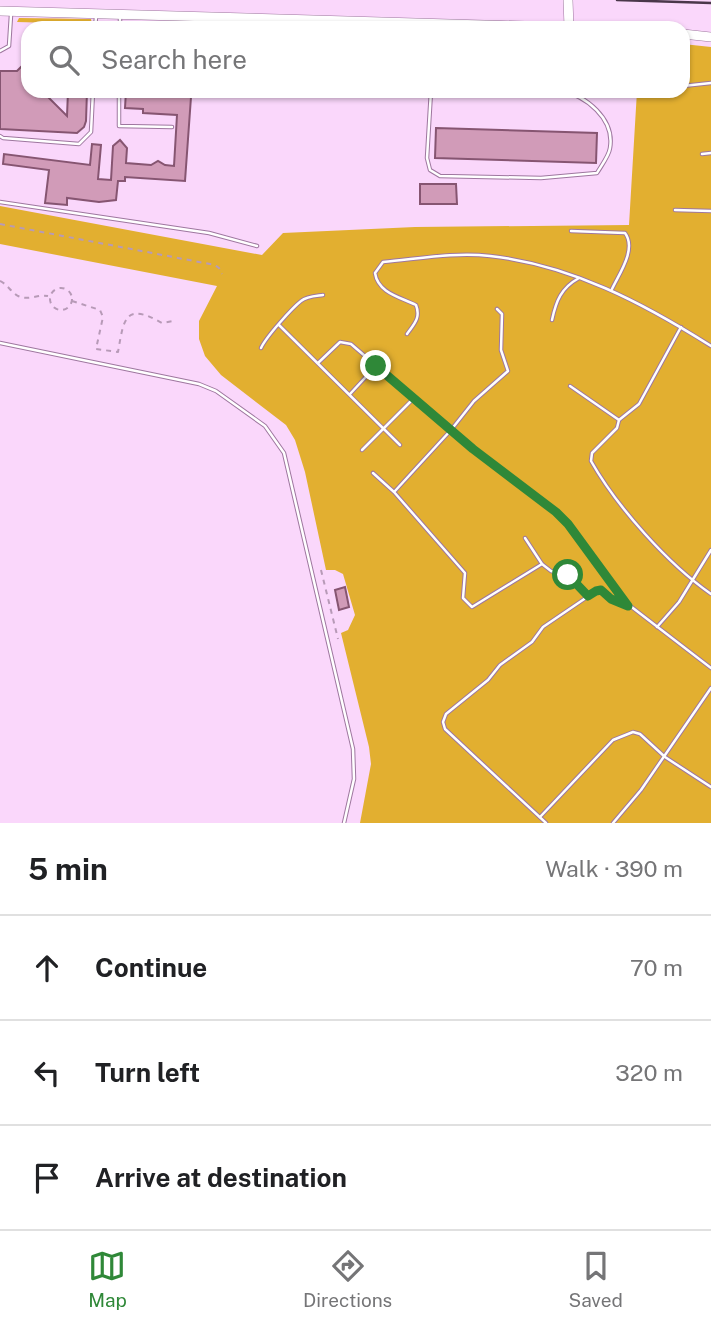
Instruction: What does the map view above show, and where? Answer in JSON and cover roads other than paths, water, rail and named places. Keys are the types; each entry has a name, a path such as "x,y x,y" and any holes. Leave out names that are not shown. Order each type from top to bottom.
{"street":[{"path":"568,0 569,21"},
{"path":"0,11 303,21"},
{"path":"690,35 711,37"}],"lane":[{"path":"0,51 9,46 11,11"},
{"path":"95,21 96,13"},
{"path":"120,21 121,14"},
{"path":"690,85 711,83"},
{"path":"0,136 79,145 91,132 93,98"},
{"path":"119,98 119,126 172,127"},
{"path":"431,98 427,158 430,170 440,176 541,178 597,173 611,149 609,127 596,108 577,98"},
{"path":"702,154 711,153"},
{"path":"0,201 209,233 257,246"},
{"path":"675,210 711,211"},
{"path":"571,231 625,233 628,237 630,247 612,289"},
{"path":"407,334 419,317 415,305 397,298 378,284 375,274 383,262 450,254 521,261 612,289 711,346"},
{"path":"552,320 556,303 565,286 579,278"},
{"path":"261,348 272,330 301,300 323,295"},
{"path":"394,492 474,401 508,371 501,350 502,314 497,309"},
{"path":"279,325 400,445"},
{"path":"681,327 639,404 619,420 617,428 592,453 591,461 617,503 692,581 711,594"},
{"path":"318,363 340,342 345,342 376,366 562,518 628,606 711,668"},
{"path":"0,343 199,384 216,391 265,426 284,453 353,749 354,779 344,823"},
{"path":"349,395 376,366"},
{"path":"570,386 619,420"},
{"path":"362,450 414,398"},
{"path":"373,473 394,492 465,573 463,598 472,607 542,564"},
{"path":"526,538 542,564 568,575 588,596"},
{"path":"656,628 679,602 711,550"},
{"path":"546,823 445,729 443,722 446,714 488,680 500,665 532,642 543,627 596,591 601,590 611,599 628,606"},
{"path":"613,823 665,757 711,688"},
{"path":"540,817 613,740 633,732 640,734 665,757 711,787"}],"railway":[{"path":"617,0 711,3"}]}
